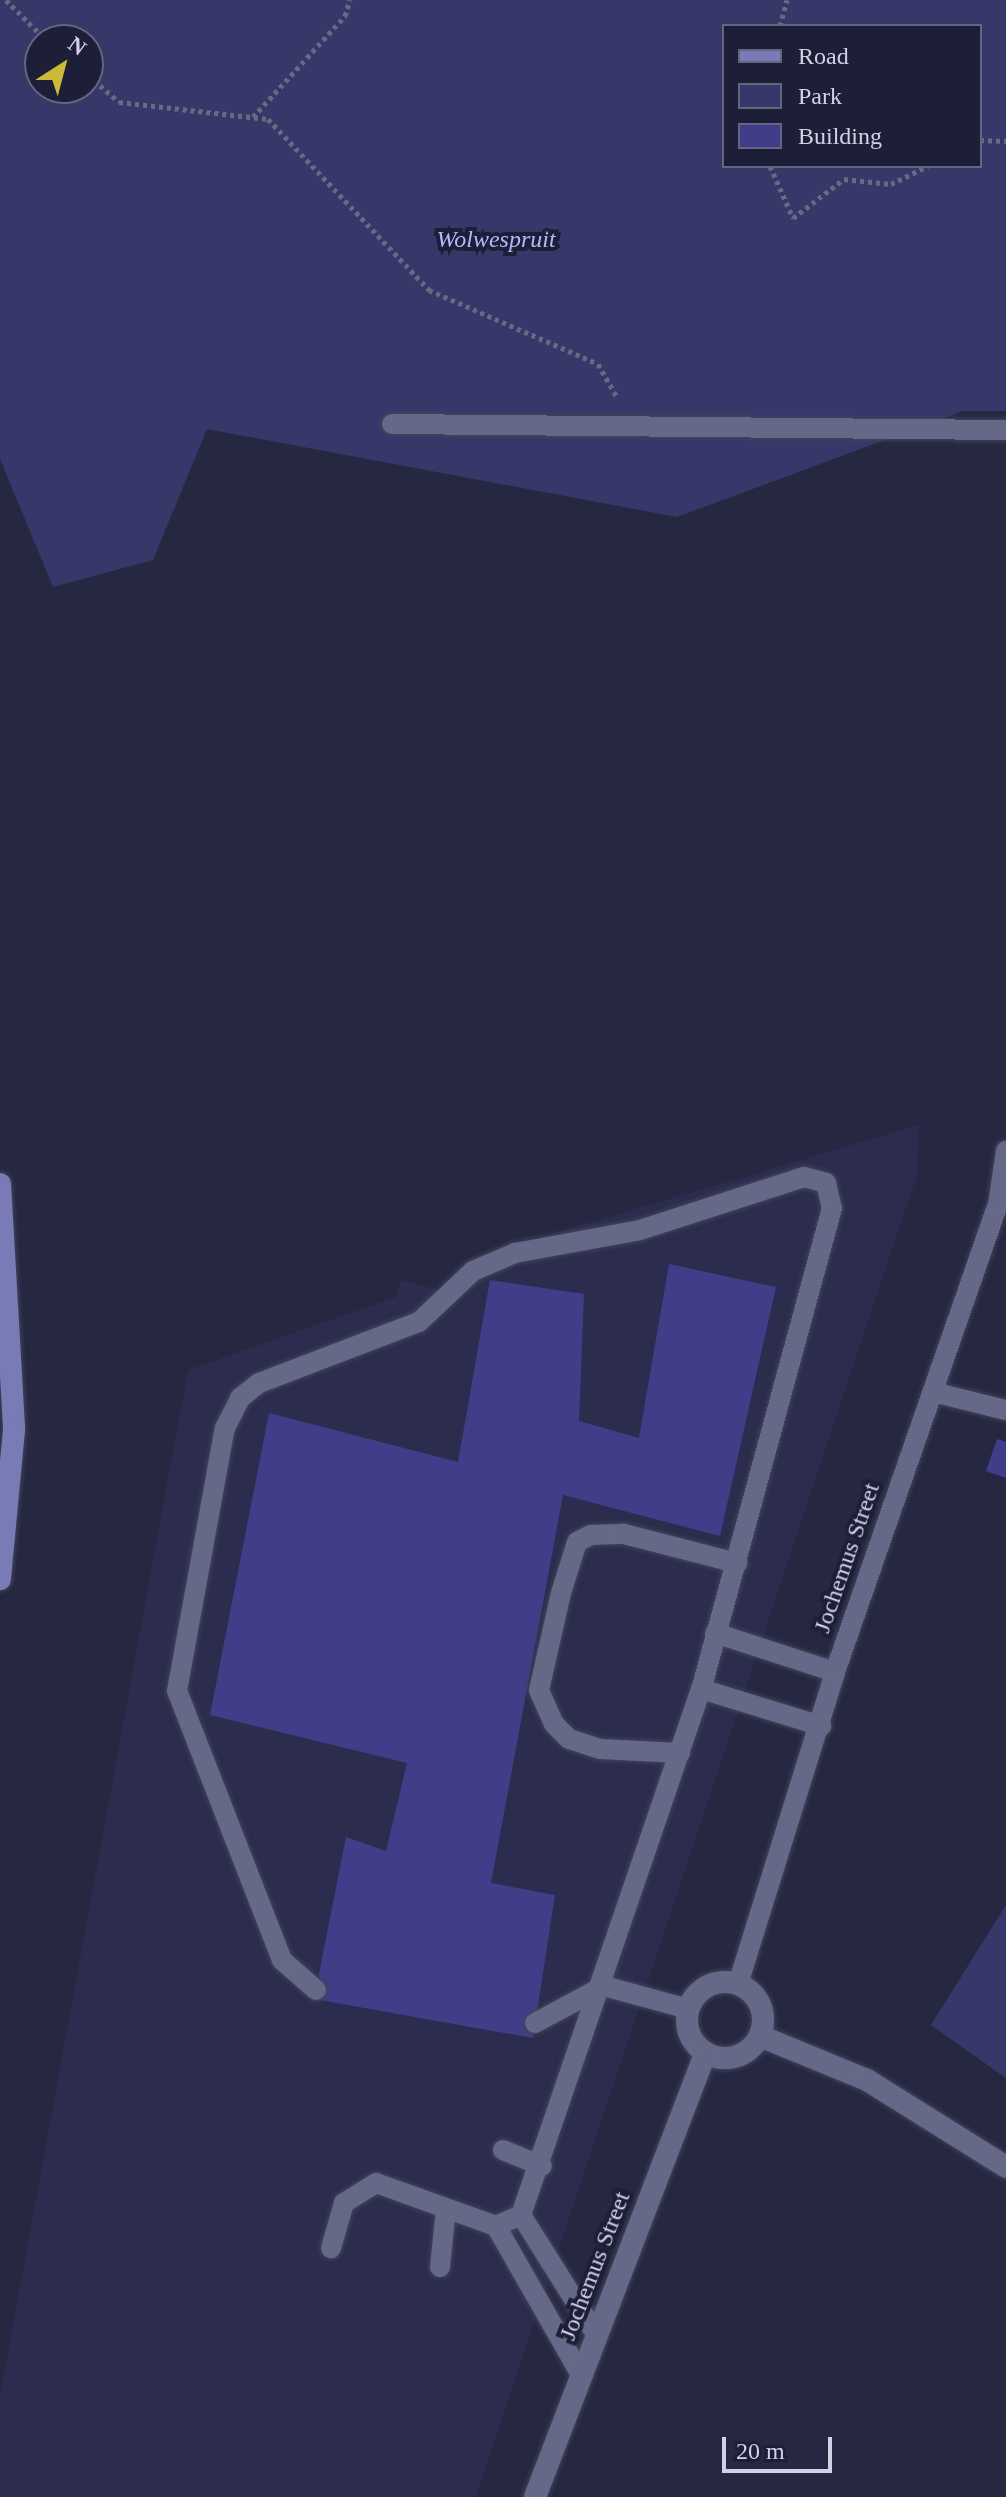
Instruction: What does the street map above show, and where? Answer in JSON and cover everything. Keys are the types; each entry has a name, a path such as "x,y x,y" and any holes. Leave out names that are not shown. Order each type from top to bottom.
{"main road":[{"path":"0,1184 14,1430 0,1579"}],"street":[{"path":"713,1983 738,1984 757,2000 760,2036 742,2055 705,2054 688,2034 688,2009 713,1983"},
{"path":"760,2036 867,2080 1006,2167"},
{"name":"Jochemus Street","path":"535,2497 705,2054"}],"lane":[{"path":"392,424 631,423 1006,430"},
{"name":"Jochemus Street","path":"738,1984 821,1726 835,1672 998,1205 1006,1151"},
{"path":"316,1990 282,1960 177,1691 225,1428 240,1398 259,1383 419,1322 473,1271 515,1253 640,1230 816,1179 832,1190 832,1208 701,1689 542,2166 521,2215 496,2226"},
{"path":"933,1392 1006,1410"},
{"path":"680,1753 600,1749 569,1739 554,1724 539,1690 569,1567 577,1542 605,1533 737,1563"},
{"path":"715,1633 835,1672"},
{"path":"701,1689 821,1726"},
{"path":"535,2023 604,1986 688,2009"},
{"path":"503,2150 542,2166"},
{"path":"331,2248 344,2203 376,2183 496,2226 581,2375"},
{"path":"440,2267 446,2209"},
{"path":"521,2215 596,2334"}],"path":[{"path":"6,0 30,24"},
{"path":"252,117 345,16 350,0"},
{"path":"781,24 787,0"},
{"path":"104,89 119,102 268,119 429,290 598,364 631,423"},
{"path":"982,140 1006,141"},
{"path":"771,168 793,218 844,179 891,184 924,168"}],"shaded area":[{"path":"919,1125 917,1175 476,2497 0,2497 0,2396 188,1370 396,1297 401,1280 439,1290 467,1259"}],"green space":[{"name":"Wolwespruit","path":"0,0 1006,0 1006,411 963,411 677,517 207,429 153,560 53,587 0,459"},
{"path":"1006,1905 1006,2078 931,2025"}],"building":[{"path":"669,1264 776,1287 720,1536 563,1495 491,1883 555,1895 533,2038 314,1999 346,1837 386,1851 407,1763 210,1715 269,1413 458,1462 490,1280 584,1294 579,1421 639,1438"},
{"path":"997,1439 1006,1442 1006,1478 986,1471"}]}
